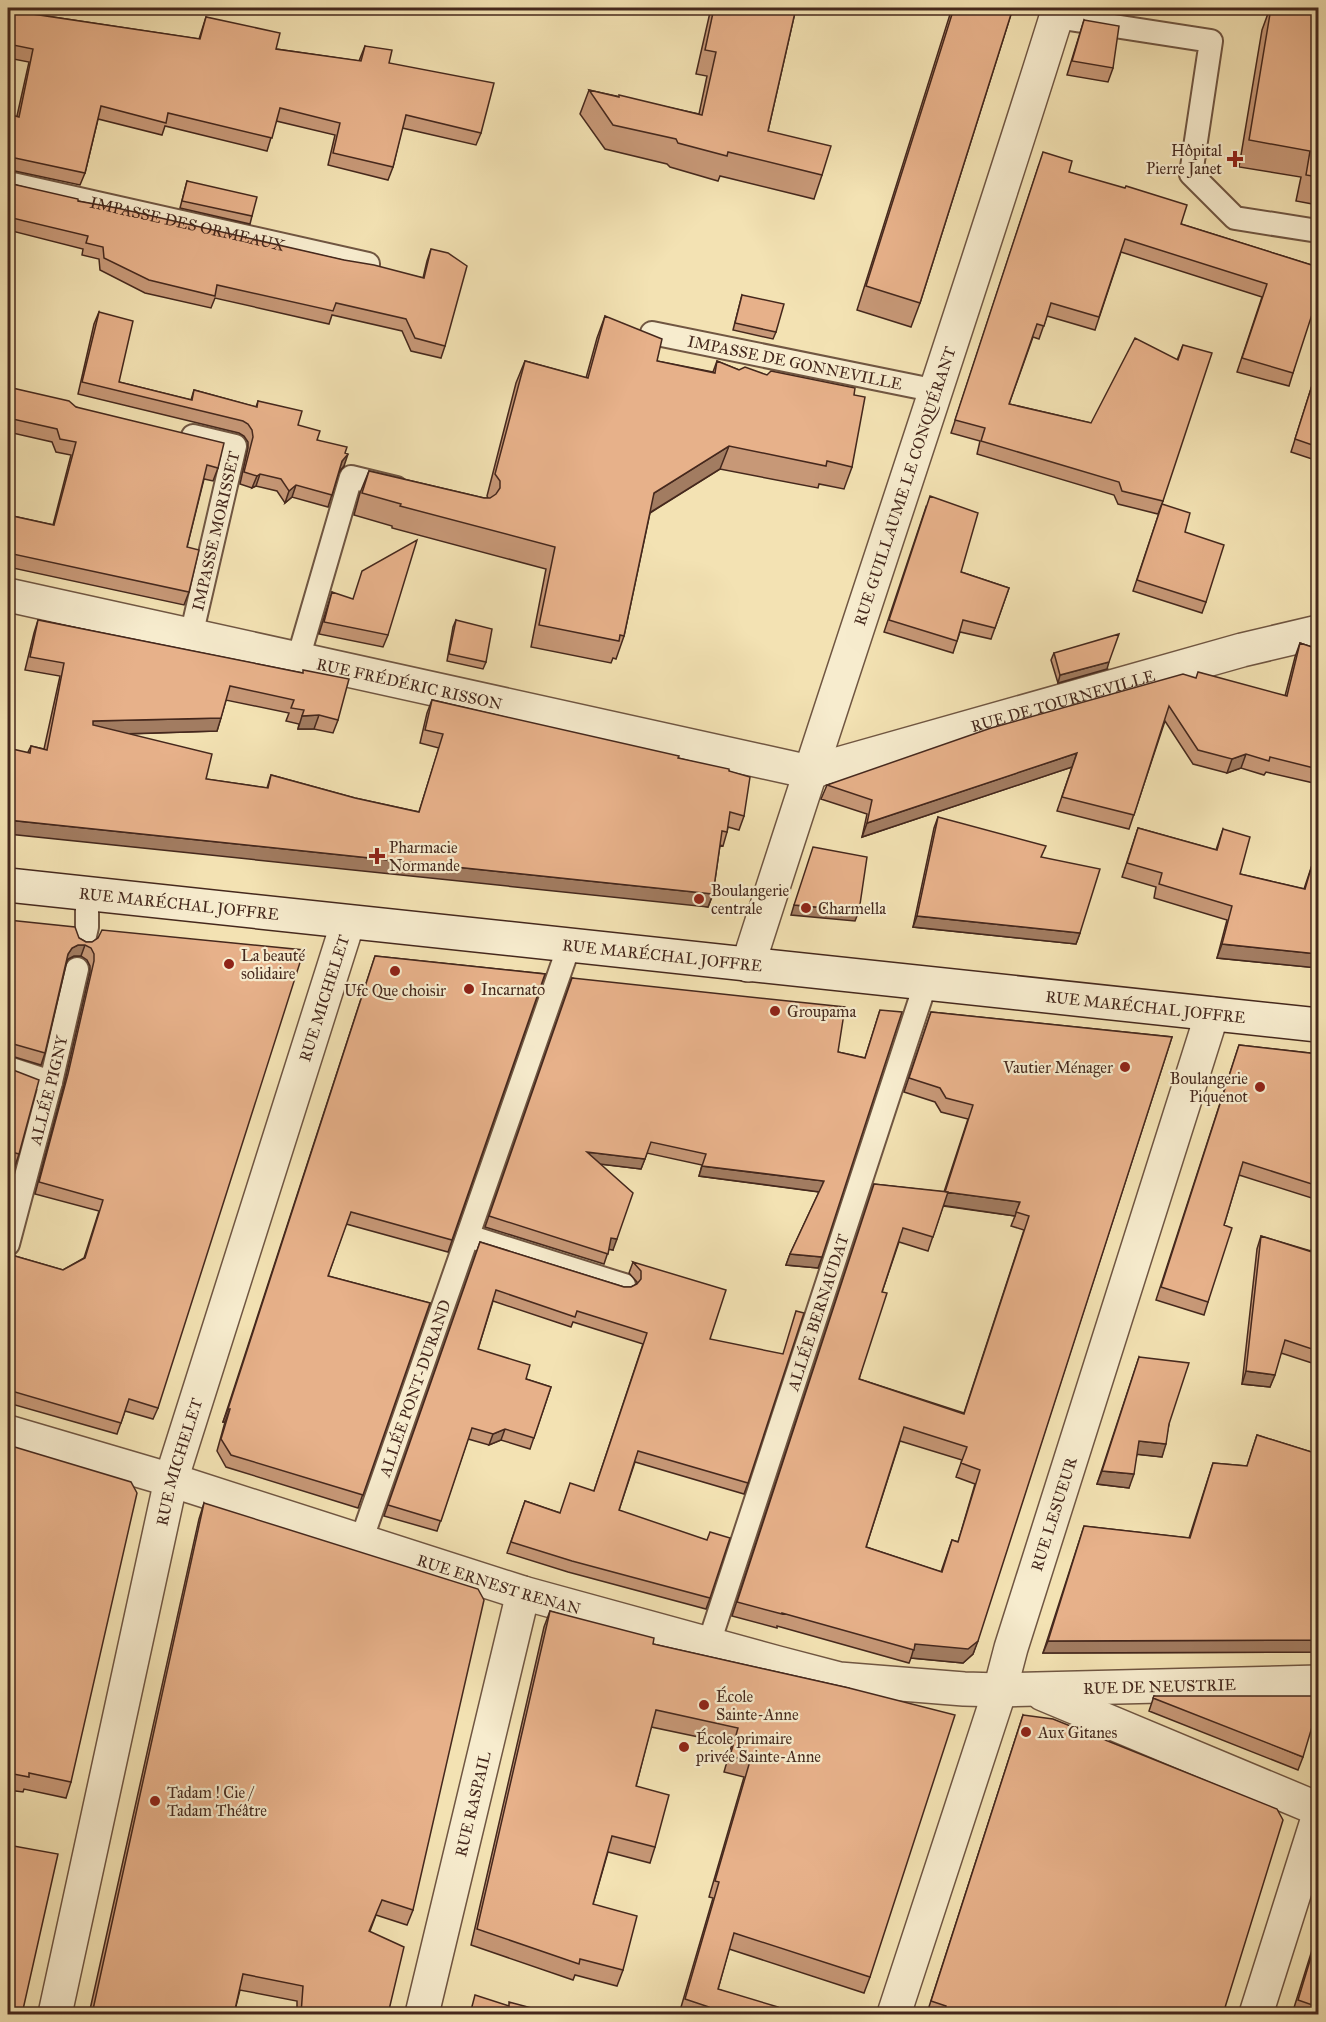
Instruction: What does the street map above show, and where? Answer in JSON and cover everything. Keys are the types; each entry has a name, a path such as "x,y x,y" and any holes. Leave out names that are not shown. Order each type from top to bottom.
{"street":[{"name":"RUE GUILLAUME LE CONQUÉRANT","path":"748,965 937,391 1058,12"},
{"name":"RUE FRÉDÉRIC RISSON","path":"8,595 810,772"},
{"name":"RUE DE TOURNEVILLE","path":"810,772 1242,650 1318,632"},
{"name":"RUE MARÉCHAL JOFFRE","path":"8,885 1318,1025"},
{"name":"RUE MICHELET","path":"56,2014 171,1480 348,922"},
{"name":"RUE LESUEUR","path":"894,2014 1000,1690 1011,1648 1212,1014"},
{"name":"RUE ERNEST RENAN","path":"8,1432 171,1480 523,1593 839,1678 1000,1690"},
{"name":"RUE RASPAIL","path":"422,2014 523,1593"},
{"name":"RUE DE NEUSTRIE","path":"1000,1690 1318,1682"},
{"path":"1033,1690 1318,1809"},
{"path":"1256,2014 1318,1818"}],"lane":[{"path":"1058,12 1211,41 1191,174 1235,218 1318,231"},
{"name":"IMPASSE DES ORMEAUX","path":"8,183 368,264"},
{"name":"IMPASSE DE GONNEVILLE","path":"651,333 937,391"},
{"name":"IMPASSE MORISSET","path":"178,432 235,446 191,636"},
{"path":"298,659 351,477 421,494"},
{"path":"84,940 87,927 87,894"},
{"name":"ALLÉE PONT-DURAND","path":"361,1541 569,946"},
{"name":"ALLÉE PIGNY","path":"8,1244 51,1082 77,969"},
{"name":"ALLÉE BERNAUDAT","path":"709,1643 926,982"},
{"path":"8,1068 51,1082"},
{"path":"468,1236 624,1285"}],"building":[{"path":"8,8 34,8 33,14 200,39 206,17 280,33 276,49 361,61 365,46 392,50 389,63 494,83 481,133 406,115 393,167 333,153 340,123 280,108 272,138 168,113 166,123 101,106 85,173 8,158 8,114 19,117 33,49 8,44"},
{"path":"714,8 796,8 768,131 831,146 822,175 728,152 727,156 678,143 676,139 613,125 589,90 702,115 716,52 705,50"},
{"path":"954,8 1013,8 920,303 866,286"},
{"path":"1271,8 1293,8 1318,12 1318,93 1315,112 1318,113 1318,177 1306,175 1310,151 1249,140"},
{"path":"1084,20 1119,26 1113,68 1072,61"},
{"path":"1043,152 1072,161 1069,172 1125,188 1126,186 1187,205 1181,224 1318,267 1318,296 1293,373 1242,358 1267,284 1125,239 1099,317 1051,303 1044,326 1037,324 1009,404 1091,423 1135,338 1178,360 1183,345 1212,353 1163,501 1122,491 1119,482 981,441 985,428 955,420"},
{"path":"187,181 257,197 252,216 182,201"},
{"path":"8,183 78,199 78,201 374,265 424,278 431,249 448,253 467,266 445,346 415,338 406,319 336,303 333,311 217,285 215,296 149,280 104,258 103,247 86,243 88,236 8,217"},
{"path":"742,295 784,304 776,332 735,323"},
{"path":"99,312 133,321 119,382 192,400 194,390 257,407 258,401 302,411 298,425 320,431 317,440 347,447 345,453 348,454 342,461 332,495 296,485 289,491 281,479 244,472 253,437 252,430 243,421 82,382"},
{"path":"605,316 662,339 657,361 715,373 717,361 739,370 745,367 767,375 771,371 855,388 854,395 865,397 852,467 827,461 826,466 729,446 654,493 624,636 620,635 619,641 539,625 555,547 400,506 401,504 362,493 369,471 484,498 490,498 496,494 500,488 500,481 495,474 525,361 588,378"},
{"path":"1315,376 1318,378 1318,447 1295,439"},
{"path":"8,387 69,401 76,407 224,443 218,468 207,465 187,547 199,550 189,592 8,553 8,515 54,525 76,442 60,439 57,429 8,418"},
{"path":"930,496 978,513 961,572 1009,588 995,628 963,620 957,641 889,620"},
{"path":"1162,504 1190,513 1185,532 1224,545 1206,602 1137,580"},
{"path":"417,540 388,635 324,622 332,592 353,599 362,571"},
{"path":"38,620 303,673 303,670 349,679 338,720 319,715 302,716 304,710 291,708 294,700 230,686 221,718 93,721 93,725 212,754 206,779 268,788 271,775 355,798 419,812 443,734 425,730 432,700 729,769 729,771 750,777 744,816 730,812 727,832 722,831 713,894 8,820 8,748 30,753 31,746 47,750 64,663 30,657"},
{"path":"456,620 492,629 486,662 449,654"},
{"path":"1119,634 1109,662 1060,675 1054,653"},
{"path":"1300,643 1318,649 1318,769 1270,757 1269,761 1246,754 1232,759 1198,750 1169,706 1134,815 1062,797 1077,753 867,823 872,800 827,785 991,728 1183,674 1196,678 1198,672 1287,696"},
{"path":"938,817 1046,846 1041,857 1100,869 1080,933 917,916"},
{"path":"1138,828 1217,850 1223,829 1250,837 1240,874 1305,889 1312,865 1318,866 1318,954 1222,944 1232,906 1159,884 1162,873 1127,863"},
{"path":"813,847 867,857 859,911 794,905"},
{"path":"8,920 75,927 79,938 86,942 92,942 98,938 102,930 304,950 158,1408 129,1399 121,1423 8,1390 8,1254 63,1270 85,1258 103,1200 39,1182 68,1074 94,954 91,948 78,945 68,954 45,1053 8,1044"},
{"path":"375,956 545,974 452,1240 351,1212 328,1276 430,1303 363,1495 231,1455 221,1439 230,1409 228,1409"},
{"path":"572,978 845,1007 838,1052 865,1058 880,1010 902,1012 822,1257 790,1254 824,1181 702,1166 706,1154 651,1142 645,1159 587,1152 633,1193 617,1239 611,1238 608,1254 489,1216"},
{"path":"931,1012 1172,1037 978,1641 968,1649 915,1644 914,1650 737,1602 874,1184 945,1192 973,1105 946,1098 940,1088 909,1078","holes":["948,1192 1020,1202 1016,1212 1029,1216 964,1414 859,1379 887,1293 882,1292 903,1228 933,1237","904,1427 967,1447 961,1463 980,1470 958,1542 952,1540 942,1572 866,1547"]},
{"path":"1239,1045 1318,1054 1318,1186 1243,1162 1224,1225 1232,1228 1208,1302 1161,1287"},
{"path":"8,1068 39,1080 19,1154 8,1151"},
{"path":"1318,1230 1318,1351 1285,1340 1275,1375 1246,1371 1261,1236 1312,1252"},
{"path":"480,1242 624,1287 631,1287 641,1279 641,1271 633,1262 726,1290 710,1339 783,1354 796,1311 804,1313 748,1483 638,1451 619,1510 707,1540 710,1532 730,1538 710,1598 511,1542 525,1501 560,1513 570,1483 594,1491 647,1333 577,1311 575,1317 496,1290 478,1349 530,1365 526,1379 551,1387 534,1438 505,1429 493,1434 472,1428 441,1521 388,1505"},
{"path":"1139,1357 1189,1363 1169,1424 1166,1444 1139,1441 1134,1474 1102,1471"},
{"path":"1257,1435 1318,1454 1318,1640 1048,1641 1084,1526 1190,1538 1213,1463 1247,1466"},
{"path":"8,1445 131,1482 137,1493 71,1782 29,1773 29,1777 8,1773"},
{"path":"204,1503 478,1589 484,1600 413,1910 382,1900 369,1931 404,1947 388,2014 301,2014 303,1986 243,1974 234,2014 92,2014"},
{"path":"550,1611 654,1638 653,1644 849,1688 955,1715 870,1977 734,1933 718,1989 778,2007 776,2014 708,2014 709,2007 685,1999 719,1882 715,1881 750,1761 730,1756 738,1728 656,1710 636,1786 669,1795 655,1847 612,1836 593,1904 637,1916 623,1970 580,1959 579,1964 477,1929"},
{"path":"1154,1696 1318,1696 1318,1707 1303,1757 1153,1698"},
{"path":"1023,1715 1053,1719 1277,1809 1283,1820 1223,2014 944,2014 946,2006 931,2001"},
{"path":"8,1845 58,1854 22,2014 8,2014"},
{"path":"1318,1934 1318,2007 1298,2000"},
{"path":"475,1995 509,2006 509,2002 539,2010 538,2013 544,2014 470,2014"},
{"path":"798,2011 814,2014 797,2014"},
{"path":"681,2012 708,2014 680,2014"}],"place":[{"name":"Hôpital Pierre Janet","path":"1235,159"},
{"name":"Pharmacie Normande","path":"377,856"},
{"name":"Boulangerie centrale","path":"699,899"},
{"name":"Charmella","path":"806,908"},
{"name":"La beauté solidaire","path":"229,964"},
{"name":"Ufc Que choisir","path":"395,971"},
{"name":"Incarnato","path":"469,989"},
{"name":"Groupama","path":"775,1011"},
{"name":"Vautier Ménager","path":"1125,1067"},
{"name":"Boulangerie Piquenot","path":"1260,1087"},
{"name":"École Sainte-Anne","path":"704,1705"},
{"name":"Aux Gitanes","path":"1026,1732"},
{"name":"École primaire privée Sainte-Anne","path":"684,1747"},
{"name":"Tadam ! Cie / Tadam Théâtre","path":"155,1801"}]}
